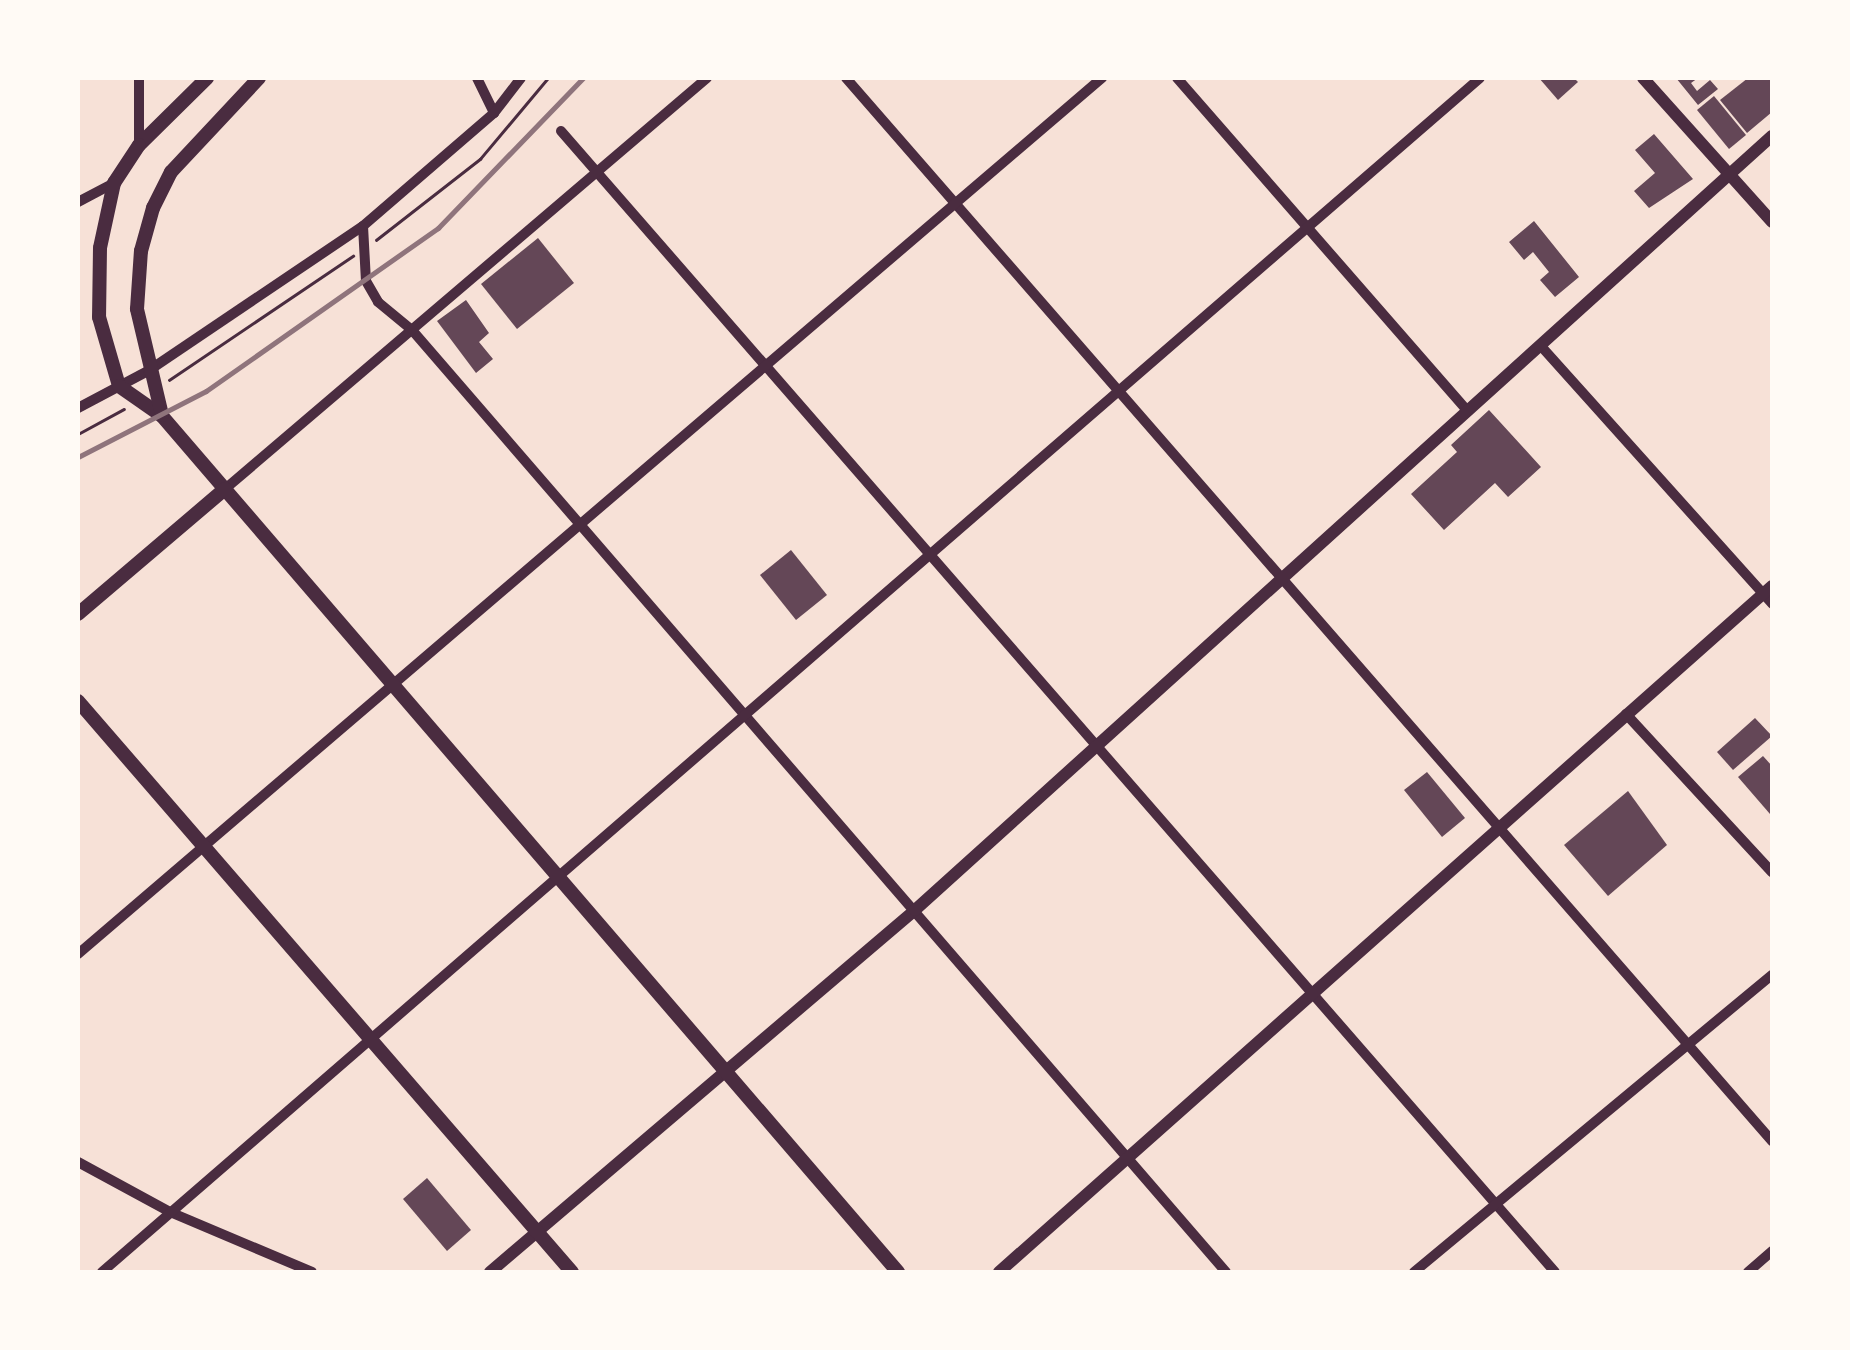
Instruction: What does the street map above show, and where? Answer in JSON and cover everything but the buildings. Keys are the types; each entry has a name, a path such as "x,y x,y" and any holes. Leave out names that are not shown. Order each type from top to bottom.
{"main road":[{"path":"207,78 139,145 114,183 100,248 99,317 120,386 162,416 898,1272"},
{"path":"162,416 148,370 137,308 141,252 153,208 170,172 259,78"},
{"path":"78,614 225,489"},
{"path":"78,701 572,1272"}],"street":[{"path":"139,78 139,145"},
{"path":"477,78 494,113"},
{"path":"78,408 148,370 363,226 494,113 521,78"},
{"path":"225,489 707,78"},
{"path":"846,78 957,202 1495,830 1772,1141"},
{"path":"79,949 1102,78"},
{"path":"1178,78 1468,411"},
{"path":"102,1272 375,1040 1480,78"},
{"path":"1644,78 1772,222"},
{"path":"561,131 1309,996 1555,1272"},
{"path":"490,1272 915,910 1772,136"},
{"path":"78,202 114,183"},
{"path":"363,226 366,280 378,302 412,330 1226,1272"},
{"path":"999,1272 1626,714 1770,595 1540,345"},
{"path":"1626,714 1772,872"},
{"path":"1414,1272 1772,975"},
{"path":"78,1162 170,1212 312,1272"},
{"path":"1748,1272 1772,1251"}],"railway":[{"path":"78,457 206,391 438,228 583,78"}]}
